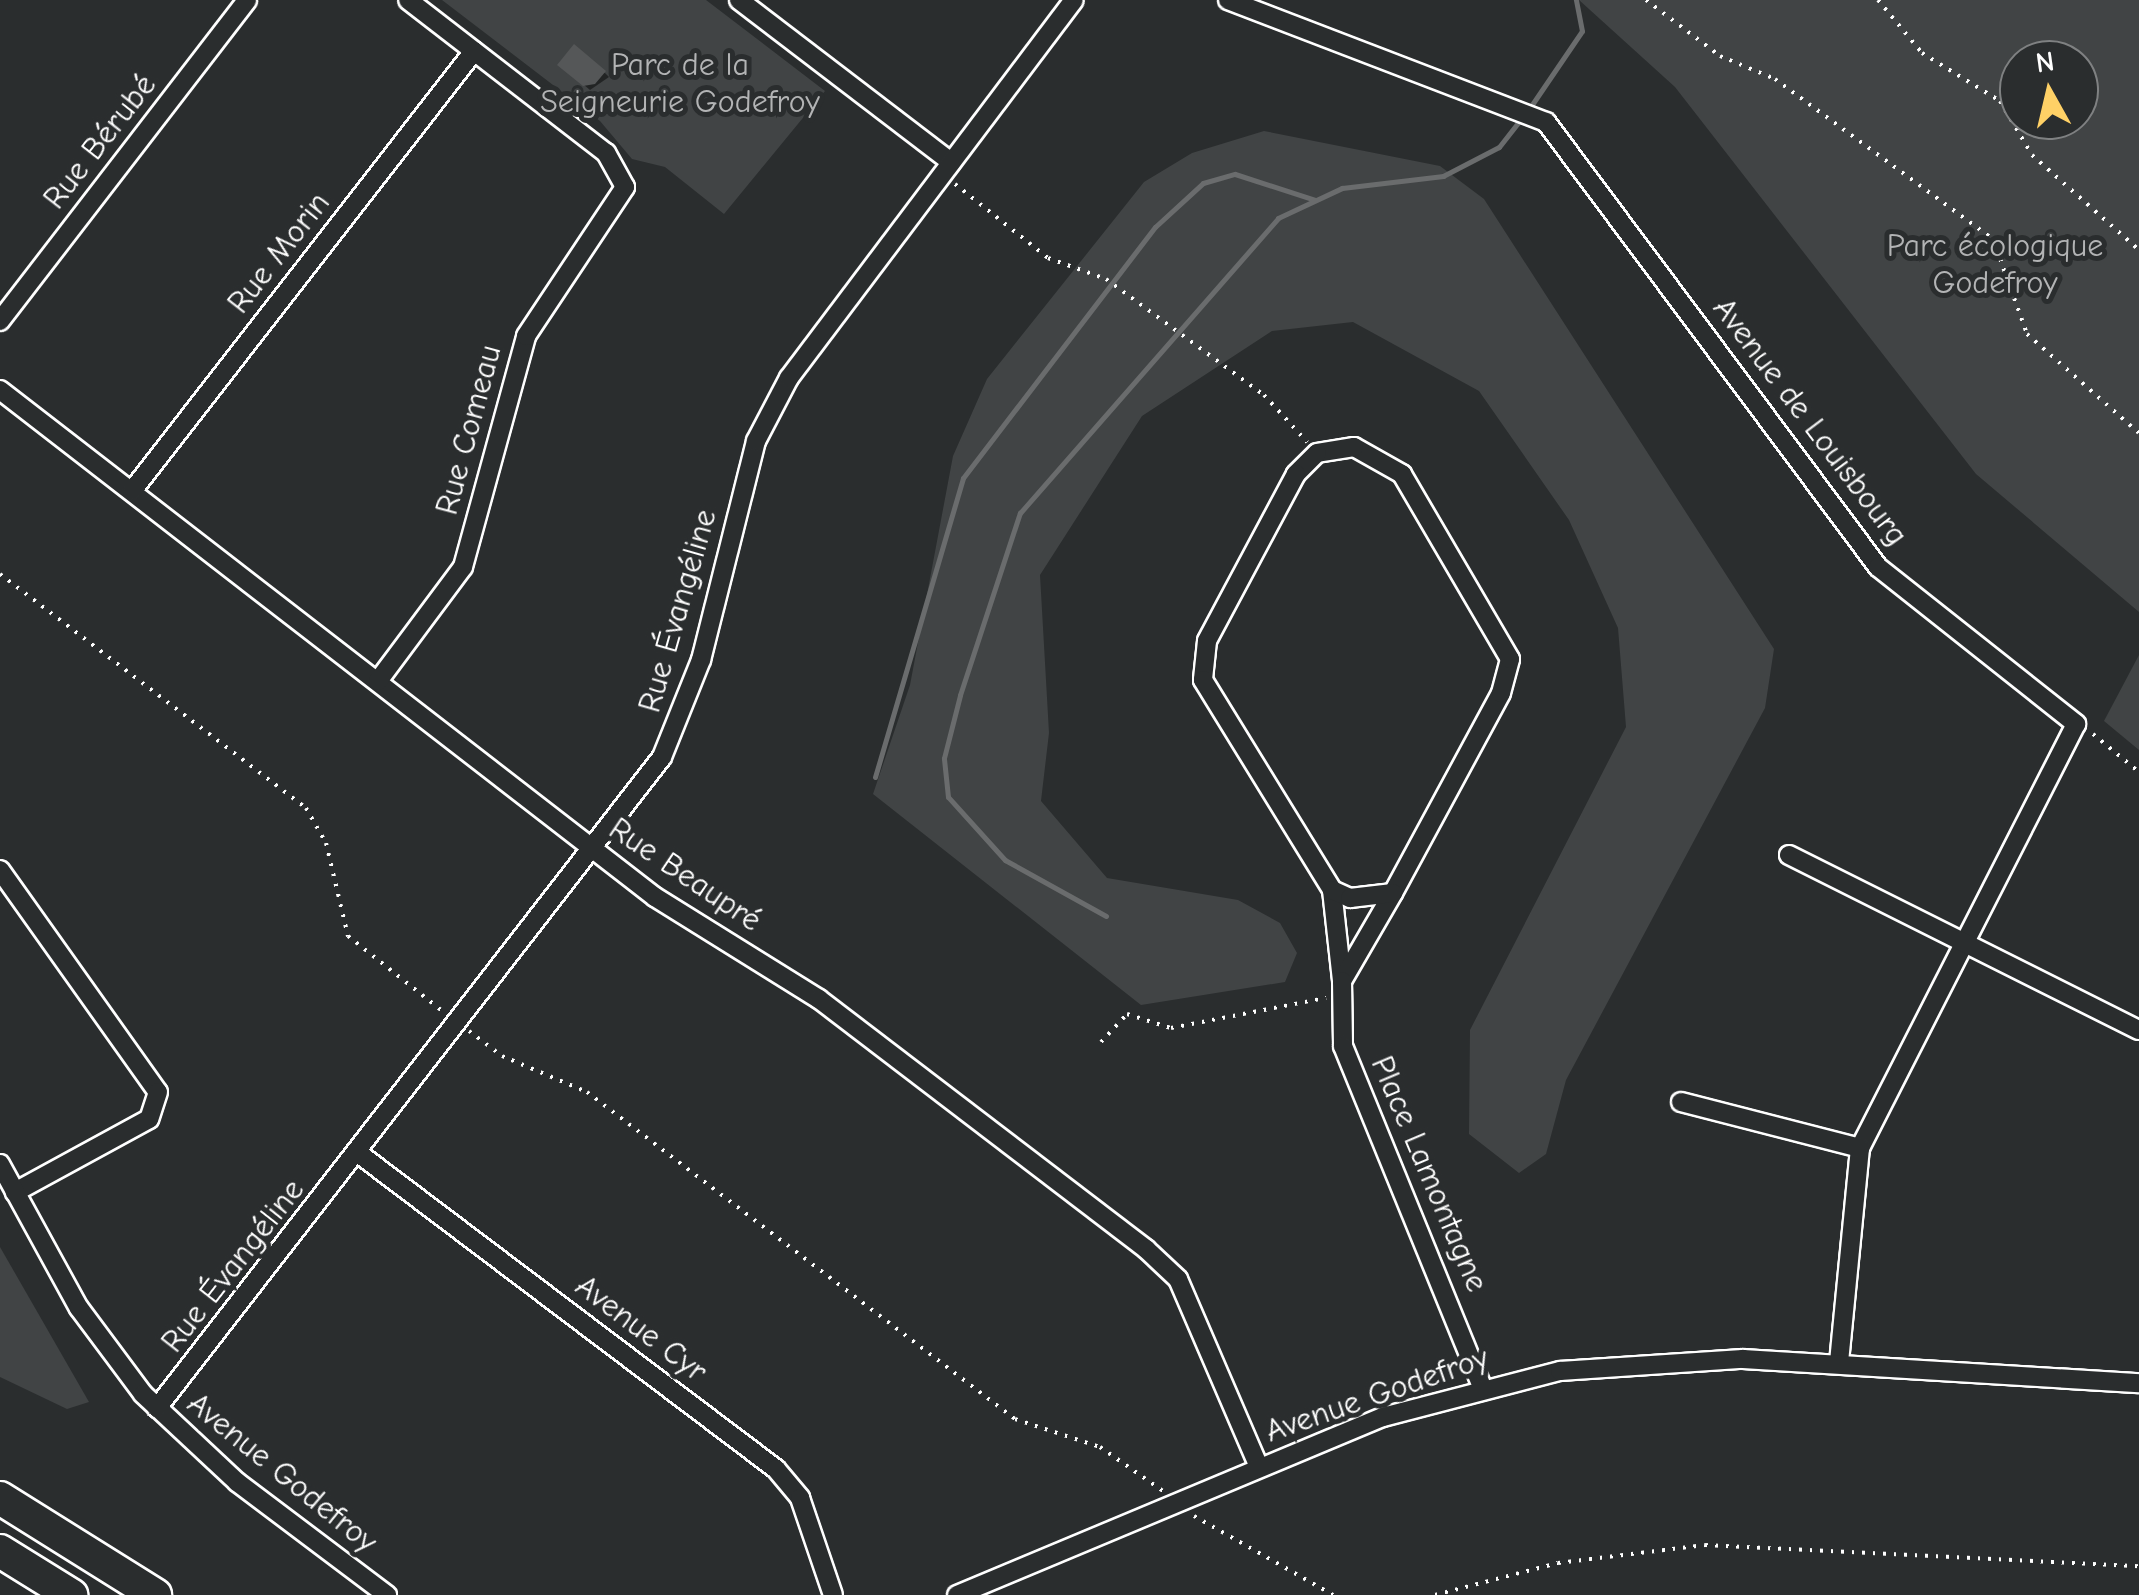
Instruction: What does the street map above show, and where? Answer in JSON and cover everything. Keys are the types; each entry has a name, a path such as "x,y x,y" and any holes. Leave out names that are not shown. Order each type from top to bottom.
{"highway":[{"path":"0,1498 155,1595"},
{"path":"0,1550 71,1595"}],"street":[{"name":"Rue Bérubé","path":"0,321 247,0"},
{"name":"Rue Comeau","path":"378,681 463,567 526,336 625,186 606,153 408,0"},
{"path":"739,0 946,168"},
{"name":"Rue Évangéline","path":"157,1408 592,849 676,730 756,441 788,378 1074,0"},
{"name":"Avenue de Louisbourg","path":"1228,0 1546,122 1878,566 2076,724 1960,942 1860,1148 1839,1362"},
{"name":"Rue Morin","path":"132,492 474,51"},
{"name":"Rue Beaupré","path":"0,390 592,849 819,999 1164,1265 1259,1467"},
{"path":"1317,453 1354,446 1402,474 1510,659 1501,692 1394,894 1342,981"},
{"name":"Place Lamontagne","path":"1317,453 1296,474 1202,661 1210,700 1332,890 1342,981 1343,1046 1482,1387"},
{"path":"1788,855 2139,1030"},
{"path":"0,870 158,1092 148,1120 15,1192"},
{"path":"1332,890 1350,898 1394,894"},
{"path":"1681,1102 1860,1148"},
{"name":"Avenue Cyr","path":"358,1153 776,1468 800,1498 834,1595"},
{"name":"Avenue Godefroy","path":"0,1164 94,1333 157,1408 387,1595"},
{"name":"Avenue Godefroy","path":"958,1595 1259,1467 1482,1387 1660,1360 1839,1362 2139,1384"}],"path":[{"path":"1646,0 1720,56 1775,79 1993,239 2026,334 2139,433"},
{"path":"1878,0 1922,53 2000,101 2032,155 2139,250"},
{"path":"946,168 1048,258 1106,279 1264,395 1317,453"},
{"path":"0,574 306,808 326,843 348,936 441,1010"},
{"path":"2102,739 2139,772"},
{"path":"1101,1042 1127,1014 1171,1028 1316,997"},
{"path":"476,1036 587,1092 1015,1418 1100,1447 1164,1492"},
{"path":"1190,1513 1333,1595"},
{"path":"1436,1595 1558,1563 1705,1545 2139,1566"}],"green space":[{"name":"Parc de la Seigneurie Godefroy","path":"442,0 706,0 825,91 724,214 665,167 632,159 600,121"},
{"name":"Parc écologique Godefroy","path":"1579,0 2139,0 2139,612 1976,474 1675,87"},
{"path":"1264,131 1440,166 1484,199 1774,649 1765,708 1566,1080 1546,1154 1519,1173 1469,1134 1470,1030 1626,727 1618,628 1569,520 1479,391 1353,322 1272,331 1142,416 1040,575 1049,733 1041,801 1107,878 1238,900 1280,923 1297,953 1285,982 1141,1005 873,794 910,685 953,456 987,379 1144,182 1192,153"},
{"path":"2139,655 2139,750 2104,721"},
{"path":"0,1247 89,1402 67,1409 0,1377"}],"building":[{"path":"574,44 606,71 595,84 583,86 557,65"}],"waterway":[{"path":"1529,109 1582,31 1576,0"},
{"path":"1106,916 1005,860 948,797 944,758 960,695 1020,513 1278,218 1342,188 1443,176 1499,147 1522,118"},
{"path":"875,777 963,478 1155,227 1203,183 1235,174 1315,200"}]}
